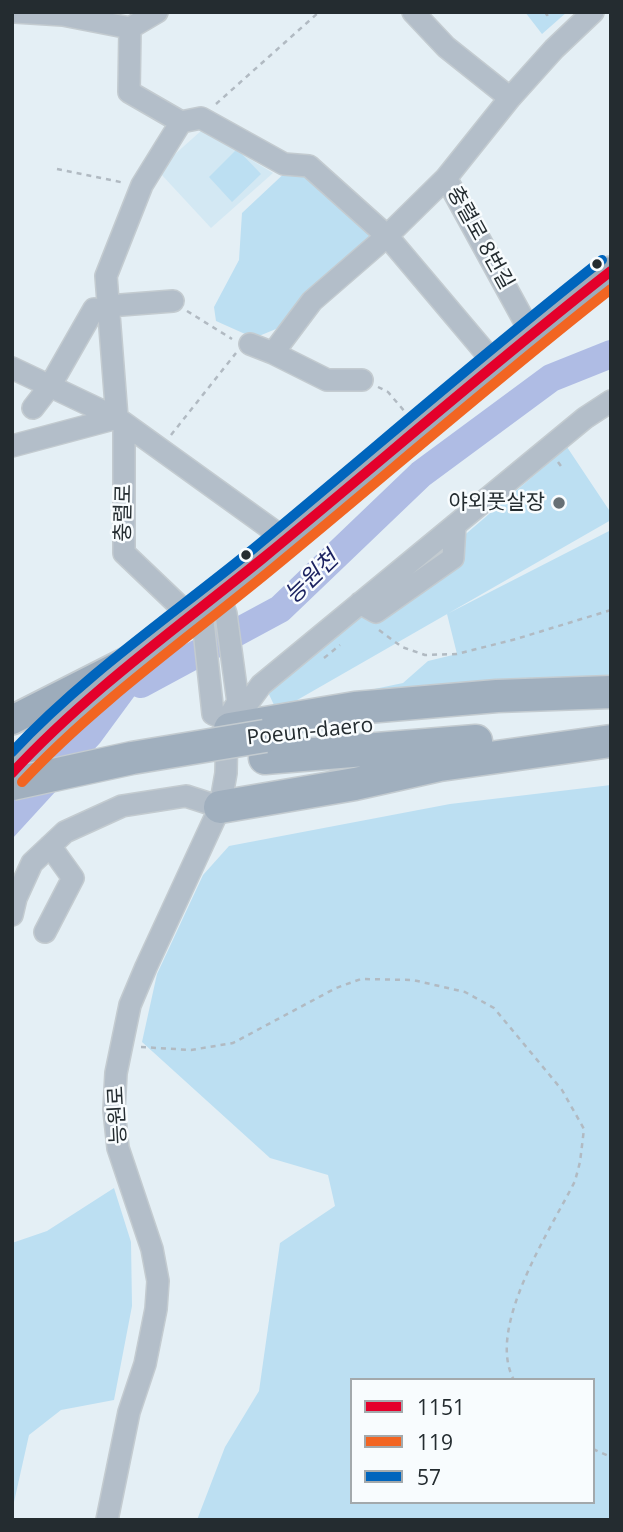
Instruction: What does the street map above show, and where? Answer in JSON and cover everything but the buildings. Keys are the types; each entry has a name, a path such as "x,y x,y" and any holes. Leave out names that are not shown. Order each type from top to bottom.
{"highway":[{"path":"12,773 38,743 144,653"},
{"path":"227,716 497,696 611,692"},
{"name":"Poeun-daero","path":"265,747 410,721 611,709"},
{"name":"Poeun-daero","path":"12,784 132,758 265,747 611,730"},
{"path":"220,807 342,786 440,765 611,741"},
{"path":"12,801 265,747"}],"main road":[{"path":"12,720 144,653 222,604 285,539 611,271"}],"street":[{"path":"15,12 62,15 130,28 157,12"},
{"path":"413,12 446,47 510,99"},
{"name":"충렬로 8번길","path":"273,353 312,301 387,236 446,178 554,49 593,12"},
{"path":"130,28 130,92 284,164 310,166 387,236 496,365"},
{"name":"충렬로","path":"191,120 142,185 106,276 101,308 121,421 124,552 197,618"},
{"name":"충렬로 8번길","path":"446,178 532,335"},
{"path":"33,408 101,308 173,301"},
{"path":"250,344 327,380 362,380"},
{"path":"12,368 121,421 285,539"},
{"path":"227,716 585,418 611,401"},
{"path":"12,446 121,421"},
{"path":"222,604 227,716"},
{"path":"197,618 227,716"},
{"name":"능원로","path":"107,1520 129,1412 145,1364 156,1309 158,1281 152,1249 118,1148 114,1110 116,1073 130,1005 220,807 226,773 227,716"},
{"path":"12,915 16,898 32,863 65,832 122,806 186,796 220,807"},
{"path":"44,932 73,878 50,846"}],"path":[{"path":"191,120 320,12"},
{"path":"545,12 547,15 553,12"},
{"path":"57,170 116,181"},
{"path":"160,449 242,345 173,301"},
{"path":"362,380 388,393 407,414"},
{"path":"375,627 402,647 425,655 457,654 611,610"},
{"path":"121,1045 191,1050 233,1043 336,988 360,979 413,979 465,992 494,1008 562,1090 584,1129 575,1181 515,1299 508,1324 506,1353 513,1378"},
{"path":"595,1450 611,1457"}],"shaded area":[{"path":"525,12 567,12 542,34"},
{"path":"202,130 273,173 211,228 160,173 174,155"},
{"path":"237,149 261,174 232,202 209,177"},
{"path":"290,168 307,173 375,236 276,329 254,338 216,321 214,307 239,260 242,213"},
{"path":"567,447 611,513 611,520 285,707 274,705 266,688 453,545"},
{"path":"611,530 611,678 298,705 403,683 428,661 457,654 447,614"},
{"path":"172,650 175,680 136,694 100,743 12,839 12,787 30,767"},
{"path":"611,785 611,1520 197,1520 225,1447 259,1391 280,1243 335,1206 328,1175 270,1158 142,1042 157,974 203,875 229,846 450,804"},
{"path":"114,1188 131,1242 132,1306 114,1400 61,1410 29,1435 12,1511 12,1243 47,1231"}],"waterway":[{"name":"능원천","path":"141,684 280,609 421,474 551,378 611,354"}],"transit line":[{"name":"57","path":"12,752 96,673 247,554 602,260"},
{"name":"1151","path":"12,773 102,688 611,271"},
{"name":"119","path":"22,782 81,725 143,672 611,289"}],"place":[{"name":"야외풋살장","path":"559,503"}]}
